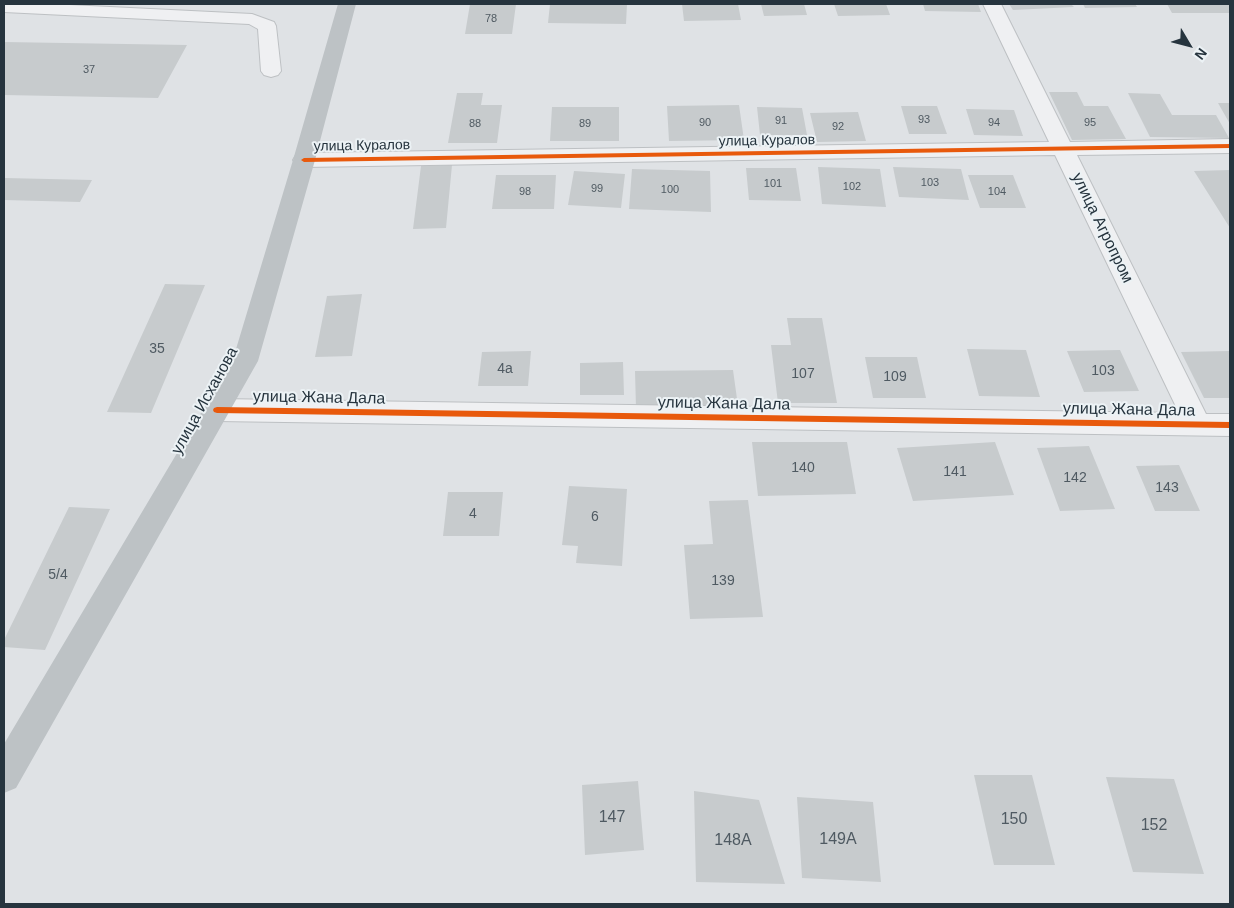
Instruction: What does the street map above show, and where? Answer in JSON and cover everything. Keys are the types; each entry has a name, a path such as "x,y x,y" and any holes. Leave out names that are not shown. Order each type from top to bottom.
{"main road":[{"name":"улица Исханова","path":"4,776 246,361 347,4"}],"street":[{"name":"улица Агропром","path":"992,4 1198,425"},
{"path":"4,7 252,18 267,26 271,71"},
{"name":"улица Куралов","path":"304,160 1230,146"},
{"name":"улица Жана Дала","path":"217,410 1230,425"}],"building":[{"path":"470,4 516,4 512,34 465,34"},
{"path":"550,4 627,4 626,24 548,23"},
{"path":"682,4 738,4 741,20 684,21"},
{"path":"761,4 804,4 807,15 764,16"},
{"path":"834,4 886,4 890,15 838,16"},
{"path":"923,4 978,4 981,12 925,11"},
{"path":"1009,4 1071,4 1074,7 1013,10"},
{"path":"1083,4 1135,4 1137,7 1085,8"},
{"path":"1167,4 1229,4 1230,13 1172,13"},
{"path":"4,42 187,45 158,98 4,95"},
{"path":"1049,92 1077,92 1084,106 1108,106 1126,139 1072,140"},
{"path":"457,93 483,93 481,105 502,105 497,143 448,143"},
{"path":"1128,93 1160,94 1172,115 1216,115 1229,138 1150,137"},
{"path":"1218,103 1230,103 1230,124"},
{"path":"739,105 744,140 669,141 667,106"},
{"path":"901,106 937,106 947,134 909,134"},
{"path":"552,107 619,107 619,141 550,141"},
{"path":"757,107 802,108 807,135 760,135"},
{"path":"966,109 1014,110 1023,136 974,135"},
{"path":"858,112 866,141 817,142 810,113"},
{"path":"452,165 446,228 413,229 421,166"},
{"path":"818,167 880,169 886,207 822,204"},
{"path":"893,167 961,169 969,200 899,197"},
{"path":"746,168 796,168 801,201 749,200"},
{"path":"632,169 710,171 711,212 629,209"},
{"path":"1230,170 1230,228 1194,171"},
{"path":"574,171 625,174 621,208 568,205"},
{"path":"496,175 556,175 554,209 492,209"},
{"path":"968,175 1013,175 1026,208 980,208"},
{"path":"5,178 92,180 80,202 4,200"},
{"path":"165,284 205,285 151,413 107,412"},
{"path":"362,294 352,356 315,357 327,296"},
{"path":"787,318 822,318 837,403 778,403 771,345 791,345"},
{"path":"967,349 1026,350 1040,397 979,396"},
{"path":"1120,350 1139,391 1084,392 1067,351"},
{"path":"531,351 528,386 478,386 482,352"},
{"path":"1230,351 1230,398 1204,398 1181,352"},
{"path":"865,357 917,357 926,398 873,398"},
{"path":"623,362 624,395 580,395 580,363"},
{"path":"733,370 738,406 636,408 635,371"},
{"path":"752,442 847,442 856,494 758,496"},
{"path":"995,442 1014,495 913,501 897,448"},
{"path":"1089,446 1115,509 1060,511 1037,448"},
{"path":"1179,465 1200,511 1155,511 1136,466"},
{"path":"569,486 627,489 622,566 576,563 578,546 562,545"},
{"path":"448,492 503,492 499,536 443,536"},
{"path":"748,500 763,617 690,619 684,545 713,544 709,501"},
{"path":"69,507 110,509 45,650 4,647 4,640"},
{"path":"974,775 1032,775 1055,865 994,865"},
{"path":"1106,777 1174,779 1204,874 1133,872"},
{"path":"638,781 644,850 585,855 582,785"},
{"path":"694,791 759,800 785,884 696,882"},
{"path":"797,797 873,802 881,882 802,878"}],"cycle path":[{"path":"304,160 1230,146"},
{"path":"217,410 1230,425"}]}
